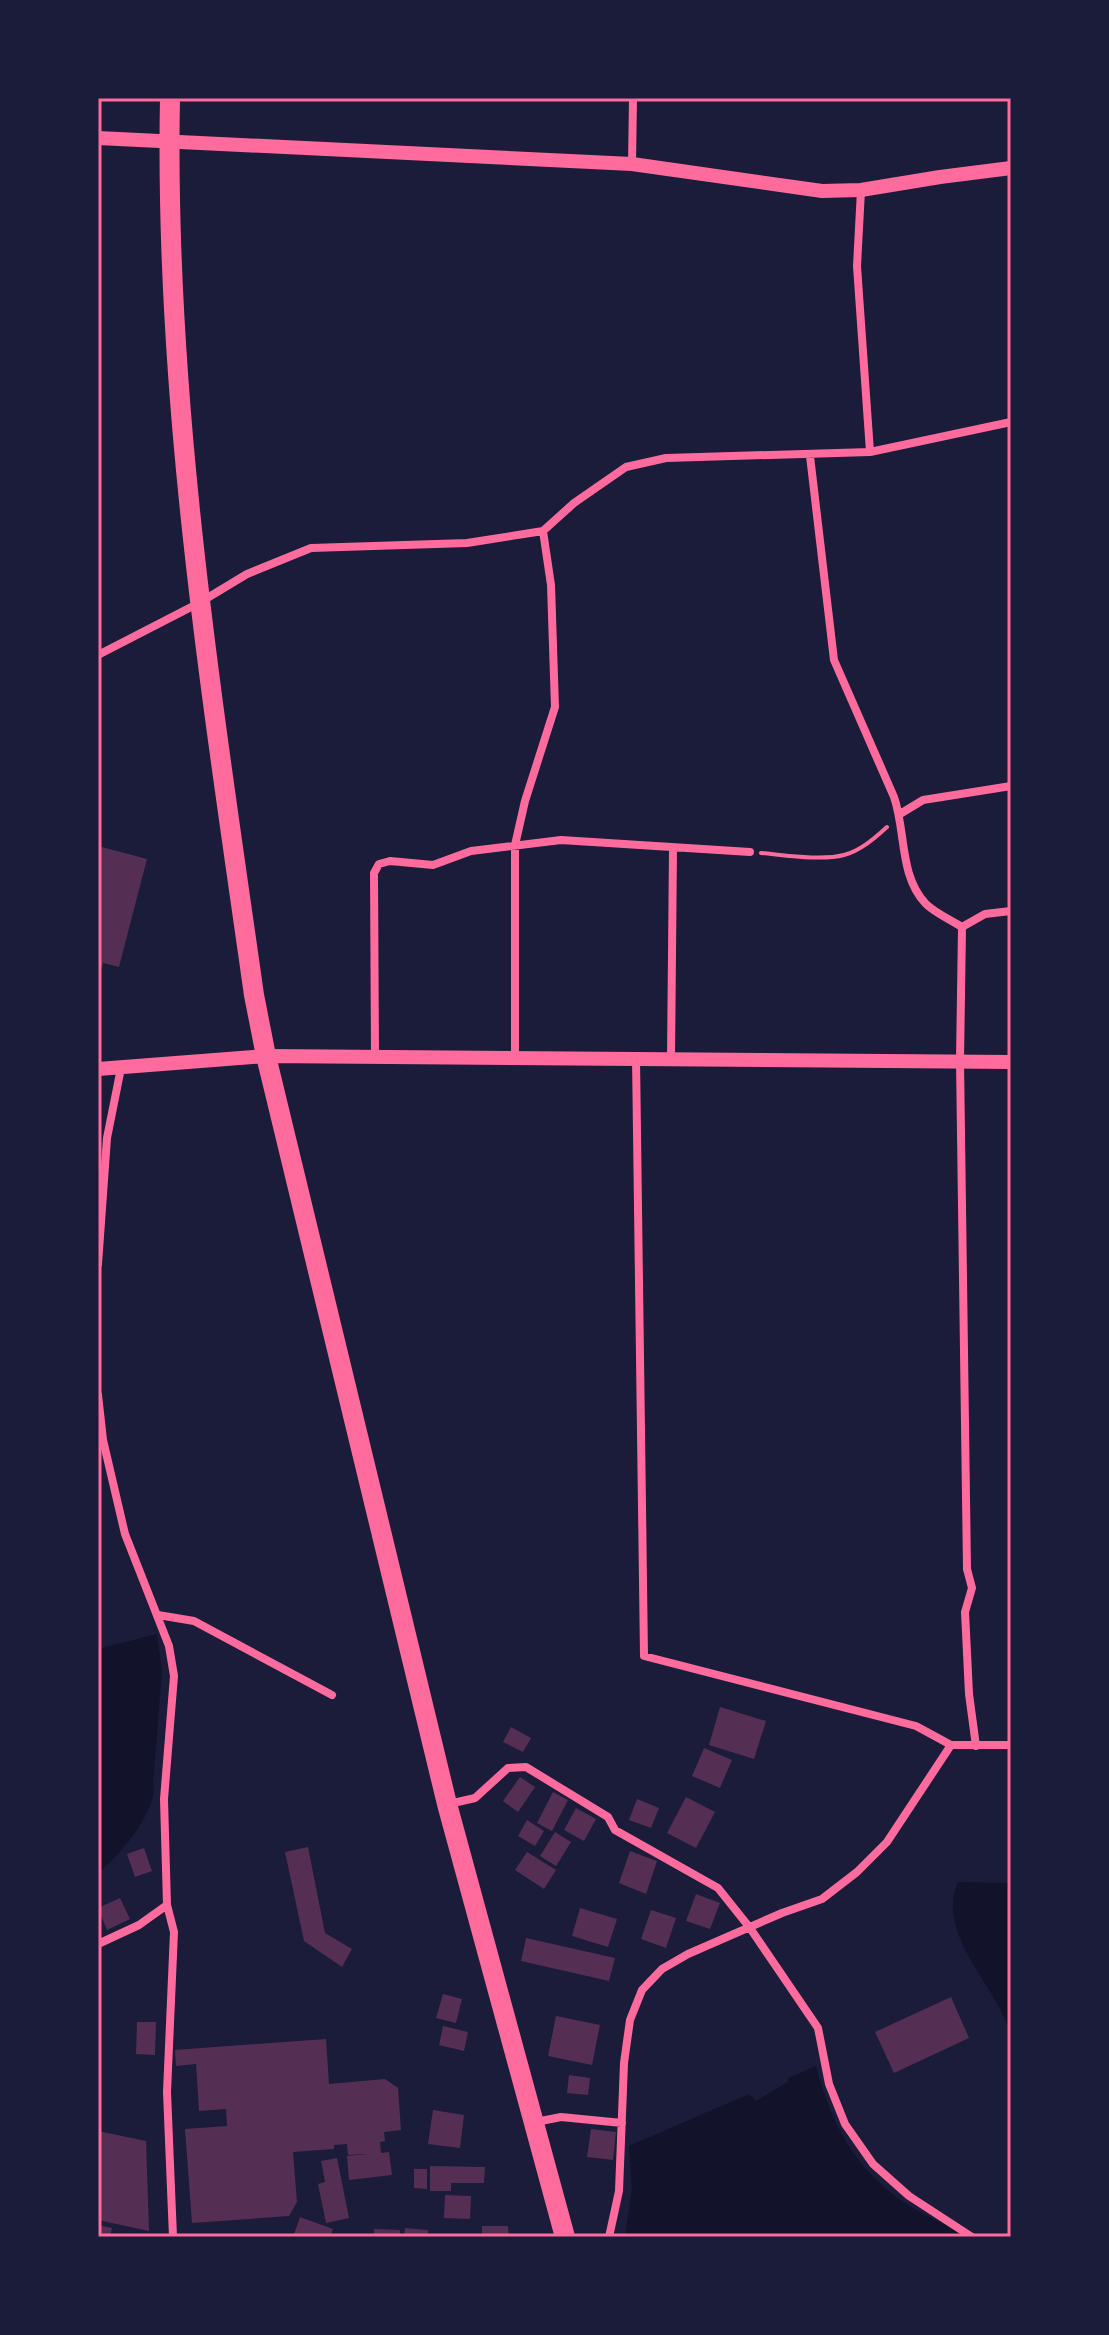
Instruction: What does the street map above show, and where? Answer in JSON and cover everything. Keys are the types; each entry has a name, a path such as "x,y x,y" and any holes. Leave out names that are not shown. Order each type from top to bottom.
{"main road":[{"path":"170,98 176,333 199,603 254,995 266,1056 447,1804 565,2237"}],"street":[{"path":"632,164 633,98"},
{"path":"98,138 632,164 822,191 861,190 1011,168"},
{"path":"861,190 857,266 870,452"},
{"path":"98,655 199,603 247,574 311,548 467,543 543,531 574,503 626,467 666,458 870,452 1011,422"},
{"path":"810,456 834,660 900,814 912,884 926,905 962,927"},
{"path":"515,1057 515,845 525,801 555,707 551,585 543,531"},
{"path":"900,814 923,800 1011,786"},
{"path":"375,1056 374,873 379,864 390,861 433,865 471,851 561,840 750,852"},
{"path":"671,1059 673,848"},
{"path":"962,927 985,914 1011,911"},
{"path":"962,927 960,1061 967,1569 972,1588 965,1612 969,1694 976,1746"},
{"path":"98,1069 266,1056 1011,1062"},
{"path":"636,1058 644,1656 916,1726 951,1745 1011,1745"},
{"path":"98,1264 107,1138 121,1068"},
{"path":"98,1395 103,1440 125,1534 169,1646 174,1676 164,1799 167,1905 174,1932 167,2092 173,2237"},
{"path":"158,1615 194,1621 332,1695"},
{"path":"609,2237 619,2191 624,2063 630,2020 642,1990 662,1969 675,1961 782,1913 822,1899 857,1872 887,1842 951,1745"},
{"path":"447,1804 475,1798 508,1768 526,1767 608,1817 615,1830 718,1888 750,1928 818,2028 829,2084 845,2124 873,2164 909,2196 972,2237"},
{"path":"98,1944 139,1925 167,1905"},
{"path":"534,2122 561,2117 622,2123"}],"path":[{"path":"750,852 797,857 844,856 869,843 900,814"}],"shaded area":[{"path":"157,1634 162,1671 150,1806 116,1857 98,1873 98,1649"},
{"path":"958,1882 1011,1883 1011,2033 957,1932 953,1899"},
{"path":"816,2066 837,2126 858,2160 905,2203 964,2237 625,2237 632,2188 629,2146 749,2094 756,2101 788,2082 788,2078"}],"building":[{"path":"98,846 147,859 119,967 103,963 99,978"},
{"path":"720,1707 766,1721 754,1759 709,1745"},
{"path":"511,1727 531,1738 523,1752 503,1742"},
{"path":"704,1748 732,1760 720,1788 692,1776"},
{"path":"520,1777 535,1787 518,1812 503,1801"},
{"path":"553,1792 568,1800 552,1831 537,1823"},
{"path":"686,1797 715,1812 696,1848 667,1833"},
{"path":"637,1799 659,1808 651,1828 629,1820"},
{"path":"576,1808 596,1819 584,1841 564,1830"},
{"path":"527,1820 544,1831 535,1846 518,1836"},
{"path":"555,1832 571,1842 556,1866 540,1856"},
{"path":"308,1847 325,1933 352,1949 342,1967 304,1941 285,1852"},
{"path":"144,1848 152,1871 135,1877 127,1854"},
{"path":"630,1851 657,1861 646,1894 619,1883"},
{"path":"527,1852 556,1870 544,1889 515,1870"},
{"path":"696,1894 720,1903 710,1929 686,1921"},
{"path":"120,1898 130,1919 107,1930 98,1908"},
{"path":"580,1908 617,1919 608,1947 572,1936"},
{"path":"651,1910 676,1918 666,1948 641,1939"},
{"path":"526,1938 615,1958 609,1981 521,1961"},
{"path":"443,1994 462,1999 456,2023 436,2018"},
{"path":"951,1997 969,2038 894,2073 875,2032"},
{"path":"556,2016 600,2025 592,2065 548,2056"},
{"path":"137,2022 156,2022 155,2055 136,2054"},
{"path":"443,2026 468,2032 464,2051 439,2045"},
{"path":"326,2039 329,2084 385,2079 398,2088 401,2130 384,2132 385,2141 380,2142 381,2153 389,2152 392,2175 349,2180 347,2156 368,2154 348,2155 347,2144 334,2145 334,2149 293,2152 297,2202 289,2216 192,2223 185,2129 227,2126 226,2109 199,2111 196,2064 176,2066 175,2050"},
{"path":"569,2075 590,2078 588,2095 567,2093"},
{"path":"433,2110 464,2115 460,2148 428,2144"},
{"path":"591,2129 616,2132 613,2160 587,2157"},
{"path":"98,2131 146,2141 149,2231 98,2220"},
{"path":"337,2158 349,2218 326,2223 318,2184 325,2182 321,2161"},
{"path":"430,2166 485,2167 484,2183 451,2183 451,2191 430,2191"},
{"path":"414,2169 427,2169 427,2189 414,2188"},
{"path":"445,2195 471,2196 470,2219 444,2218"},
{"path":"300,2217 333,2229 330,2237 293,2237"},
{"path":"98,2225 112,2228 110,2237 98,2237"},
{"path":"482,2226 508,2226 509,2237 482,2237"},
{"path":"405,2228 428,2230 428,2237 404,2237"},
{"path":"374,2229 400,2230 400,2237 374,2237"}]}
